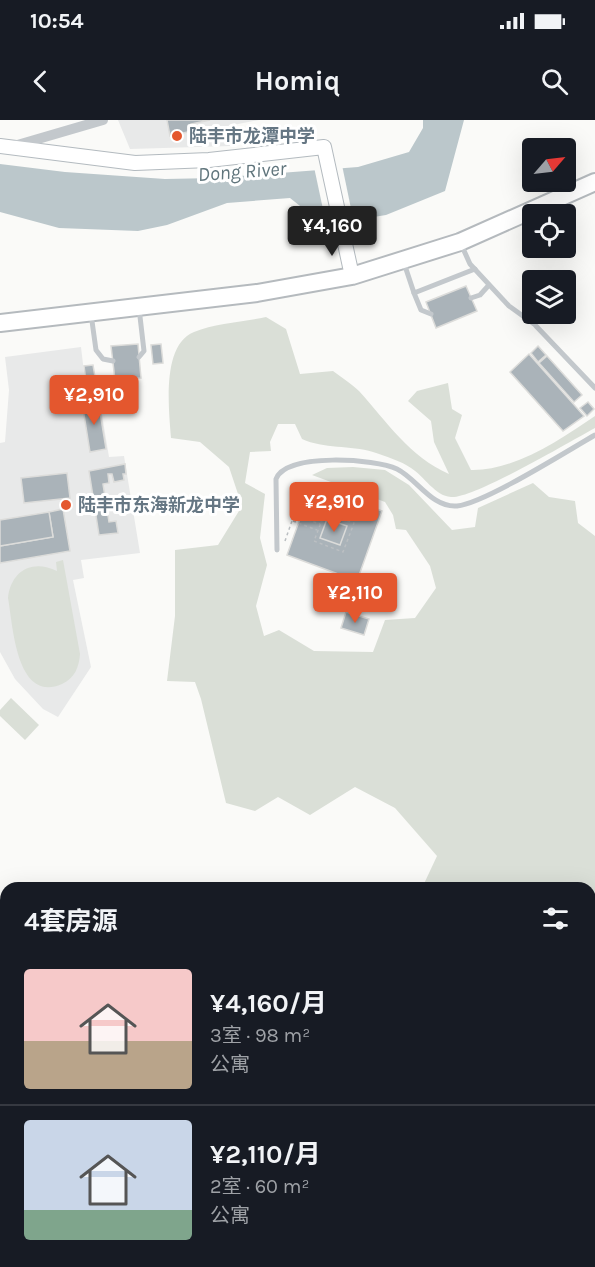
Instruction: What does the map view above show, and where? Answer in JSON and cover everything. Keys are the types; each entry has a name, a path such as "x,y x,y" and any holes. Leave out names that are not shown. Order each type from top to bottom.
{"main road":[{"path":"0,323 257,293 352,276 460,242 595,182"}],"street":[{"path":"4,147 103,120"},
{"path":"4,147 135,163 209,160 324,147 352,276"}],"lane":[{"path":"460,242 475,269 489,285 509,306 535,325 595,388"},
{"path":"403,261 421,310 431,314"},
{"path":"414,292 475,269"},
{"path":"471,298 480,295 489,285"},
{"path":"139,306 144,353 139,357"},
{"path":"91,311 97,352 103,359 113,361"},
{"path":"277,549 276,480 282,472 294,466 338,460 376,462 409,476 438,502 458,506 490,493 595,435"}],"path":[{"path":"325,512 354,523 344,552 314,541 320,524 325,512"},
{"path":"277,549 283,547 294,515 320,524"},
{"path":"292,521 318,530"}],"shaded area":[{"name":"陆丰市龙潭中学","path":"118,120 259,120 228,126 231,146 130,149"},
{"path":"423,120 464,120 445,191 386,215 324,225 290,198 227,203 167,225 138,231 59,228 0,212 0,164 65,172 165,179 215,178 358,167 409,152 423,128"},
{"path":"266,317 286,329 300,374 333,371 359,391 389,426 422,458 449,474 434,442 431,421 408,401 417,391 448,383 452,409 462,415 455,438 471,470 487,469 520,460 552,444 595,416 595,428 500,479 463,495 445,496 411,468 388,457 364,450 319,444 302,439 295,424 278,424 270,442 271,451 250,452 245,483 265,494 260,538 267,565 256,606 264,636 279,630 314,651 373,652 385,620 415,618 436,588 430,566 406,530 396,529 393,515 385,502 312,475 327,468 353,467 385,470 409,485 452,530 475,527 478,508 533,483 549,497 575,501 578,523 595,536 595,882 425,882 437,856 395,808 355,787 310,815 278,797 255,811 226,803 195,682 167,681 175,616 175,550 218,545 242,506 229,467 200,442 171,438 169,379 176,350 183,339 194,332"},
{"name":"陆丰市东海新龙中学","path":"81,347 87,398 99,397 109,457 124,456 140,553 81,560 84,578 73,580 91,667 58,717 43,709 15,679 0,652 0,443 5,442 9,390 5,357"},
{"path":"63,560 80,654 76,672 70,679 62,684 47,687 35,683 26,673 15,642 8,598 10,588 18,574 40,566 57,571 56,562"},
{"path":"11,698 39,725 25,740 0,716 0,710"}],"pier":[{"path":"342,165 354,223 327,228 314,167"}],"building":[{"path":"167,120 210,120 191,124 192,131 170,136"},
{"path":"466,286 477,311 436,328 426,302"},
{"path":"138,344 141,378 115,380 111,346"},
{"path":"161,344 163,363 153,364 151,345"},
{"path":"538,346 546,355 538,362 531,353"},
{"path":"529,354 584,416 563,431 510,372"},
{"path":"547,356 582,395 574,402 539,363"},
{"path":"93,365 98,395 88,396 84,366"},
{"path":"98,400 106,449 90,452 82,402"},
{"path":"588,402 594,409 587,416 580,408"},
{"path":"125,464 124,480 114,482 112,474 108,474 109,483 103,484 109,522 116,521 118,533 99,535 89,471"},
{"path":"67,473 70,498 24,503 21,478"},
{"path":"312,485 382,511 357,581 287,555"},
{"path":"63,509 70,551 0,563 0,546 53,537 49,512"},
{"path":"49,512 53,537 0,546 0,520"},
{"path":"327,519 347,526 340,545 320,538"},
{"path":"346,612 369,619 364,635 341,628"}],"place":[{"name":"陆丰市龙潭中学","path":"177,136"},
{"name":"陆丰市东海新龙中学","path":"66,505"}],"water label":[{"name":"Dong River","path":"242,171"}]}
